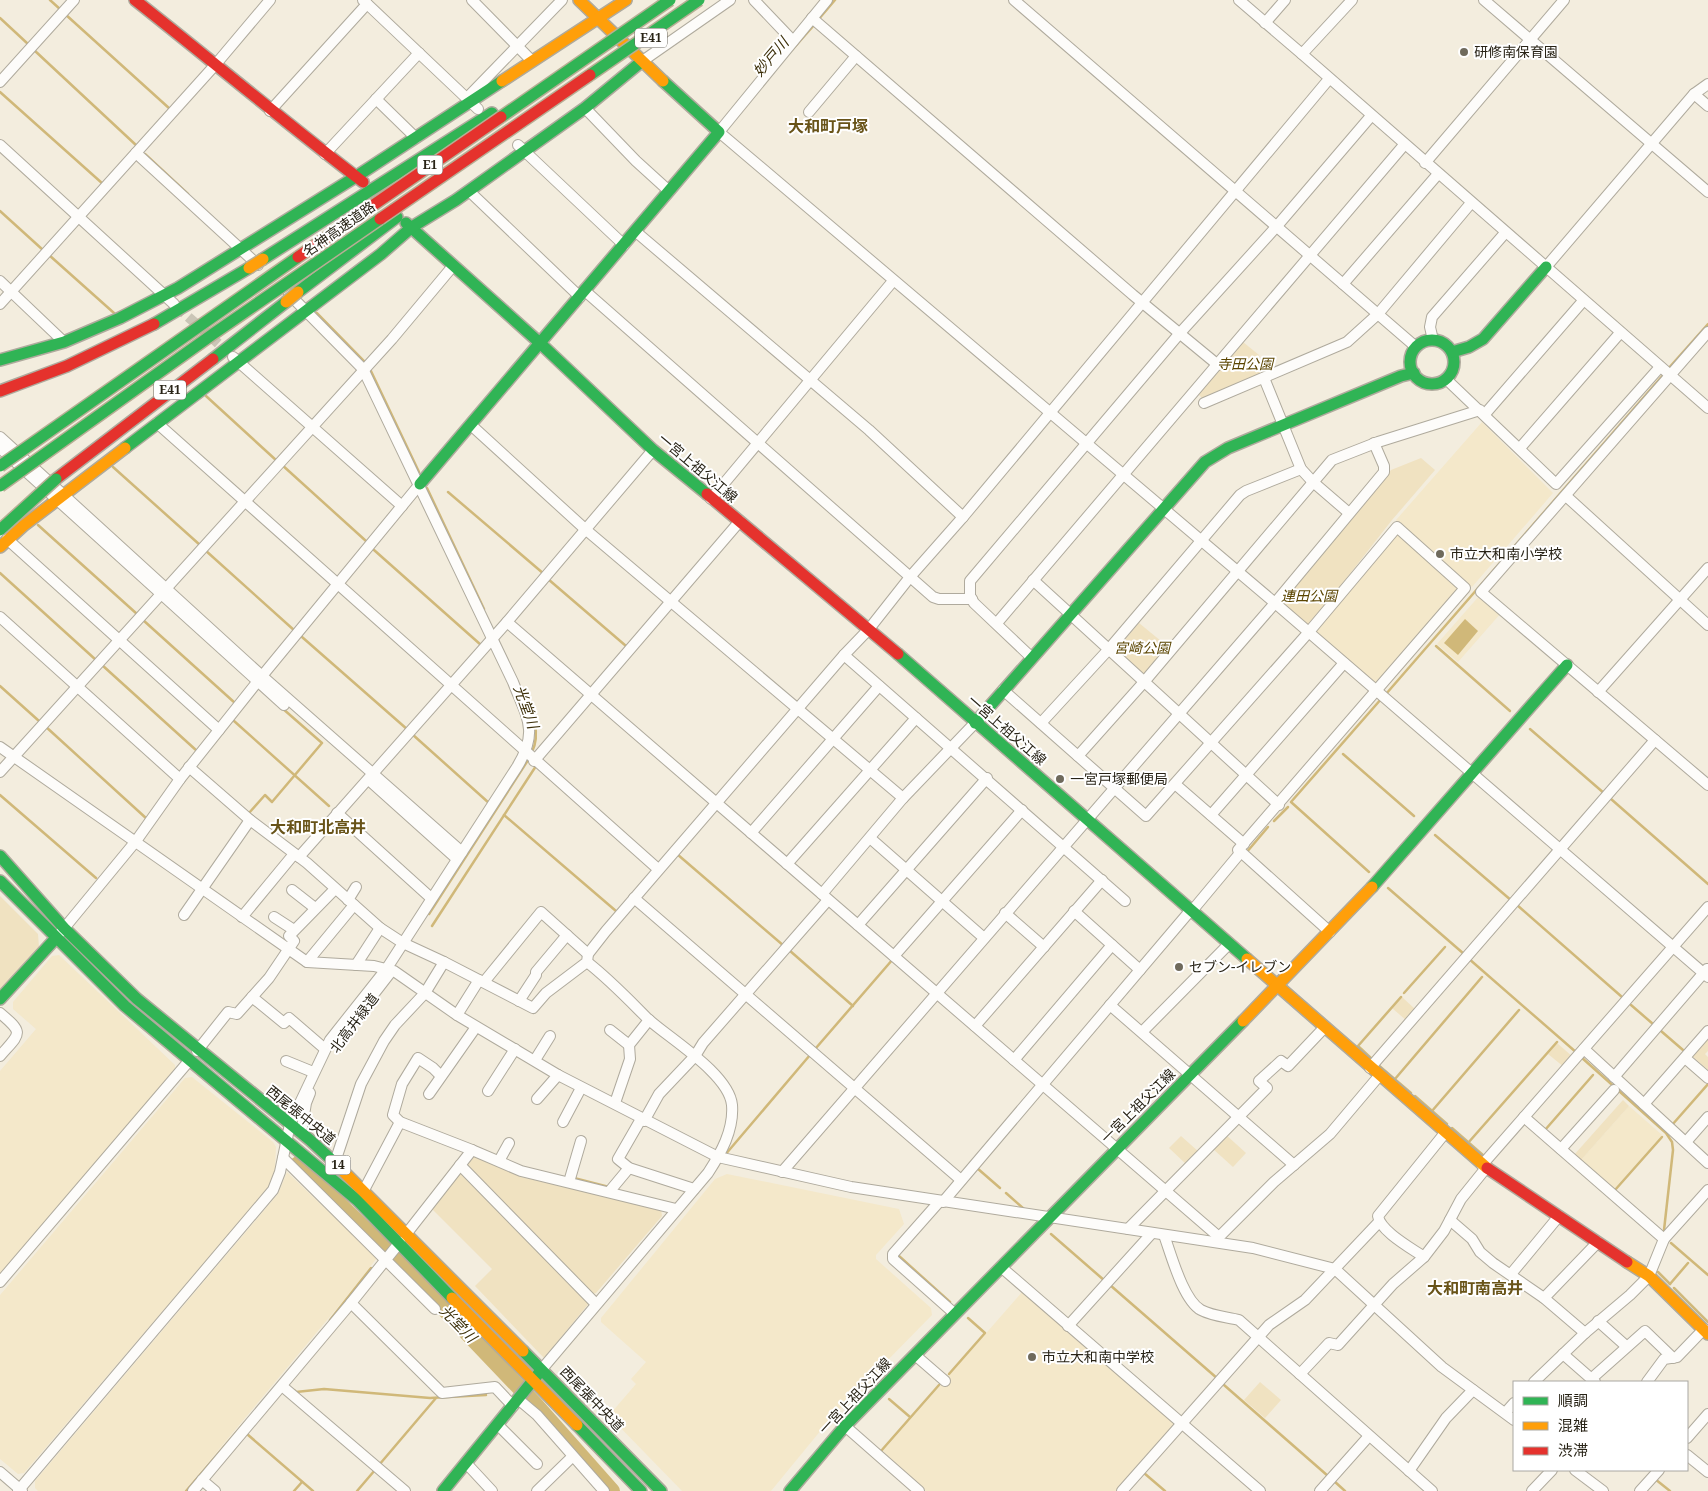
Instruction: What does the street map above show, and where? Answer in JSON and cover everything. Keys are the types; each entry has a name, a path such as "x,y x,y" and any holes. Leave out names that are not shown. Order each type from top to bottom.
{"main road":[{"path":"135,0 216,64 270,111 361,180"},
{"path":"420,484 541,344 719,132 642,62 579,0"},
{"path":"0,360 64,342 120,318 164,295 240,248 361,180 416,138 472,103 532,61 626,0"},
{"path":"0,390 63,369 122,344 183,310 460,134 660,0"},
{"name":"名神高速道路","path":"0,466 256,286 670,0"},
{"name":"名神高速道路","path":"0,486 220,329 699,0"},
{"name":"E41","path":"2,539 56,479 298,292 445,181 707,0"},
{"path":"2,539 61,498 235,359 306,310 381,254 409,225 469,191 521,148 585,108 642,62"},
{"name":"一宮上祖父江線","path":"409,225 541,344 653,450 869,629 1277,987 845,1426 790,1491"},
{"path":"1452,352 1483,339 1546,267"},
{"path":"1433,340 1444,344 1452,352 1454,366 1446,379 1440,382 1425,382 1414,373 1411,360 1416,348 1427,341 1433,340"},
{"path":"975,723 1197,468 1214,455 1401,376 1414,373"},
{"path":"1567,665 1353,909 1277,987 1484,1167 1649,1276 1706,1331"},
{"name":"西尾張中央道","path":"0,856 64,928 136,999 197,1051 335,1162 364,1190 395,1248 542,1369 661,1491"},
{"name":"西尾張中央道","path":"0,881 125,1006 334,1180 395,1248 530,1384 641,1491"},
{"path":"0,999 56,938"},
{"path":"443,1491 542,1369"}],"street":[{"path":"0,82 74,0"},
{"path":"472,0 532,61"},
{"path":"270,111 365,2 472,103 518,46 562,0"},
{"path":"642,62 730,0"},
{"path":"754,0 793,41"},
{"path":"828,0 815,20 793,41 719,132 1238,571 1673,947 1707,973 1614,1076"},
{"path":"1014,0 1416,348"},
{"path":"1239,0 1708,408"},
{"path":"1265,23 1285,0"},
{"path":"1302,54 1352,0"},
{"path":"1484,0 1708,192"},
{"path":"1425,163 1564,0"},
{"path":"0,304 216,64 266,1"},
{"path":"815,20 1143,303 1218,364"},
{"path":"325,154 419,53"},
{"path":"809,112 856,56"},
{"path":"189,768 250,820 296,855 380,928 406,945 444,962 533,1008 546,993 587,958 658,869 844,655 869,629 910,577 963,517 1329,79"},
{"path":"1546,267 1694,94 1708,84"},
{"path":"1694,94 1708,106"},
{"path":"376,99 416,138"},
{"path":"585,108 636,161 669,191"},
{"path":"1032,658 972,599 969,587 970,581 1180,333 1277,226 1371,116"},
{"path":"0,145 174,304"},
{"path":"996,623 1125,475 1404,145"},
{"path":"521,148 624,245"},
{"path":"136,153 306,310 363,369 420,484 513,682 529,724 530,757"},
{"path":"1343,284 1438,174"},
{"path":"469,191 583,294 758,443 933,597 939,599 972,599"},
{"path":"1204,403 1347,342 1378,314 1472,204"},
{"path":"636,231 869,430 963,517"},
{"path":"1433,340 1430,326 1432,317 1505,233"},
{"path":"0,772 363,369 453,266"},
{"path":"0,281 64,342"},
{"path":"711,499 894,281"},
{"path":"1078,756 1144,682 1332,460 1374,443 1482,412 1583,301"},
{"path":"1446,379 1556,484 1666,371 1708,332"},
{"path":"1520,448 1620,333"},
{"path":"235,359 402,506"},
{"path":"1666,371 1566,496 1481,592 1708,785"},
{"path":"1264,378 1302,469 1313,482 1349,513"},
{"path":"157,423 336,585 452,685 530,757 658,869"},
{"path":"471,425 585,529 903,798"},
{"path":"0,437 61,498"},
{"path":"782,1172 1178,712 1275,603 1384,472 1384,466 1374,443"},
{"path":"0,448 61,498 260,679 460,855"},
{"path":"242,916 452,685 653,450"},
{"path":"1041,723 1109,649 1246,491 1302,469"},
{"path":"56,938 136,841 180,779 219,730 420,484"},
{"path":"1566,496 1708,626"},
{"path":"0,1472 20,1490 273,1190 283,1158 290,1124 325,1049 390,969 406,945 431,898 460,855 530,757 590,695 740,521"},
{"path":"955,1314 893,1259 893,1254 962,1180 1279,805 1382,695 1465,588 1397,527 1308,633 1146,816 1004,690"},
{"path":"2,539 219,730"},
{"path":"1598,692 1708,568"},
{"path":"1033,580 1279,805"},
{"path":"0,617 180,779"},
{"path":"507,622 1166,1191 1217,1239"},
{"path":"844,655 1126,901"},
{"path":"1211,815 1344,663"},
{"path":"751,833 879,686"},
{"path":"787,864 916,718"},
{"path":"694,1189 629,1168 618,1159 659,1094 696,1056 703,1043 747,994 903,798 975,723"},
{"path":"1370,1068 1655,740"},
{"path":"0,747 307,962 390,969 476,1027 558,1075 614,1103 642,1120 718,1157 850,1187 941,1202 1050,1216 1164,1235 1217,1239 1336,1269 1442,1367 1506,1412 1513,1419"},
{"path":"858,925 987,778"},
{"path":"1175,784 1211,815 1242,848 1330,932"},
{"path":"894,956 1022,810"},
{"path":"337,813 431,898"},
{"path":"184,915 250,820"},
{"path":"870,838 984,938"},
{"path":"975,1026 1102,880"},
{"path":"307,962 351,903 356,887"},
{"path":"197,1051 228,1012 237,1014 269,978 294,941 289,936 335,889"},
{"path":"292,890 315,908"},
{"path":"634,898 962,1180"},
{"path":"1300,1374 1329,1343 1338,1345 1374,1304 1424,1257 1484,1167 1524,1117 1708,907"},
{"path":"457,1015 482,981 541,912 650,1020 696,1056 718,1080 732,1104 731,1121 718,1157 694,1189 542,1369"},
{"path":"1074,912 1140,970"},
{"path":"1005,913 1044,947"},
{"path":"272,937 278,919 294,930"},
{"path":"356,965 380,928"},
{"path":"518,1001 536,975 536,972 566,935"},
{"path":"1142,1032 1228,944"},
{"path":"1014,1060 1112,945"},
{"path":"335,1162 361,1084 384,1041 395,1025 425,993 444,962"},
{"name":"北高井緑道","path":"301,1133 306,1103 336,1043 390,969"},
{"path":"252,997 284,1023 289,1018 325,1049"},
{"path":"1110,1005 1294,1165"},
{"path":"0,1013 16,1026 18,1031 16,1037 0,1056"},
{"path":"614,1103 630,1059 629,1045 650,1020"},
{"path":"429,1094 476,1027"},
{"path":"1128,1229 1267,1088 1259,1081 1282,1061 1288,1066 1324,1028"},
{"path":"610,1030 629,1045"},
{"path":"1644,1104 1708,1031"},
{"path":"534,1060 550,1036"},
{"path":"488,1092 515,1049"},
{"path":"1581,1052 1614,1076 1708,1163"},
{"path":"441,1076 418,1058 402,1084 393,1115 400,1122 472,1150 521,1172 676,1209"},
{"path":"1685,1058 1708,1078"},
{"path":"0,1282 189,1061"},
{"path":"286,1061 313,1072"},
{"path":"538,1099 558,1075"},
{"path":"1217,1239 1274,1182 1330,1134 1379,1076"},
{"path":"563,1122 581,1088"},
{"path":"1561,1149 1614,1090"},
{"path":"1524,1117 1664,1238"},
{"path":"1686,1142 1708,1117"},
{"path":"364,1190 400,1122"},
{"path":"1424,1257 1379,1222 1378,1216 1445,1133"},
{"path":"569,1182 581,1141"},
{"path":"499,1162 509,1143"},
{"path":"193,1491 352,1303 472,1150"},
{"path":"283,1158 395,1248 435,1309"},
{"path":"460,1165 596,1304"},
{"path":"609,1192 629,1168"},
{"path":"1535,1381 1584,1333 1630,1296 1649,1276 1664,1238 1708,1190"},
{"path":"1511,1274 1558,1216"},
{"path":"1450,1220 1472,1239 1480,1252 1544,1298 1584,1333"},
{"path":"1122,1491 1269,1325 1305,1300 1379,1222"},
{"path":"1068,1326 1152,1233"},
{"path":"1164,1235 1185,1288 1197,1306 1202,1310 1239,1320 1432,1491"},
{"path":"1544,1298 1598,1242"},
{"path":"1001,1267 1260,1491"},
{"path":"352,1303 442,1393 495,1387 537,1415 572,1457 604,1491"},
{"path":"1598,1321 1626,1346"},
{"path":"1563,1354 1593,1381 1626,1346 1631,1346 1645,1331 1673,1358"},
{"path":"1648,1381 1664,1359 1677,1357 1706,1331"},
{"path":"915,1355 945,1381"},
{"path":"282,1386 405,1491"},
{"path":"1409,1471 1446,1418 1473,1390"},
{"path":"1506,1412 1513,1404"},
{"path":"1688,1437 1708,1414"},
{"path":"498,1425 537,1464"},
{"path":"845,1426 920,1491"},
{"path":"1320,1491 1369,1436"},
{"path":"1688,1456 1708,1472"},
{"path":"537,1491 572,1457"},
{"path":"466,1463 492,1491"},
{"path":"1533,1491 1551,1471"},
{"path":"1576,1471 1603,1491"},
{"path":"1640,1491 1658,1471"},
{"path":"202,1480 214,1491"}],"shaded area":[{"name":"市立大和南小学校","path":"1482,422 1553,493 1472,587 1466,582 1376,685 1315,633 1402,527 1396,520"},
{"name":"市立大和南小学校","path":"1480,595 1501,613 1458,662 1437,644"},
{"path":"1465,619 1478,631 1458,655 1444,643"},
{"path":"59,955 175,1065 175,1070 0,1275 0,1071 36,1029 13,1009 13,1002 52,956"},
{"path":"192,1077 273,1142 276,1147 275,1169 269,1187 24,1473 18,1474 0,1459 0,1295 185,1078"},
{"path":"1629,1106 1662,1135 1614,1189 1581,1160"},
{"path":"287,1172 377,1258 184,1491 38,1491 35,1488 35,1481 278,1194"},
{"path":"727,1174 899,1209 904,1224 876,1255 876,1259 931,1308 932,1315 831,1418 771,1491 682,1491 611,1418 611,1413 636,1384 631,1379 646,1362 601,1322 601,1318 715,1179"},
{"name":"市立大和南中学校","path":"1023,1291 1175,1423 1175,1427 1119,1491 926,1491 882,1452"}],"green space":[{"name":"寺田公園","path":"1243,342 1259,355 1263,374 1203,399 1198,394"},
{"name":"連田公園","path":"1421,458 1435,470 1392,520 1309,626 1281,601 1391,470"},
{"name":"宮崎公園","path":"1139,623 1167,646 1144,674 1116,650"},
{"path":"0,896 38,934 39,947 0,989"},
{"path":"1402,997 1416,1010 1407,1021 1392,1008"},
{"path":"1708,1036 1708,1051 1705,1054 1708,1057 1708,1070 1691,1055"},
{"path":"1557,1043 1573,1057 1564,1067 1548,1054"},
{"path":"1623,1100 1629,1106 1581,1160 1574,1155"},
{"path":"1225,1134 1246,1153 1233,1167 1212,1148"},
{"path":"1181,1136 1199,1152 1187,1165 1169,1148"},
{"path":"474,1156 521,1177 661,1209 662,1216 596,1293 592,1294 467,1166 466,1162"},
{"path":"459,1170 590,1302 544,1358 475,1286 492,1269 430,1207"},
{"path":"1260,1382 1281,1400 1265,1418 1244,1400"}],"waterway":[{"path":"50,0 61,10"},
{"name":"妙戸川","path":"818,20 835,0"},
{"path":"65,14 170,109"},
{"path":"0,18 28,44"},
{"name":"妙戸川","path":"792,50 815,24"},
{"path":"34,50 137,146"},
{"path":"0,92 103,184"},
{"path":"145,154 188,194"},
{"path":"0,211 43,250"},
{"path":"49,255 114,313"},
{"path":"317,313 365,362"},
{"path":"1667,370 1708,324"},
{"path":"370,369 419,472"},
{"path":"1386,694 1664,374"},
{"path":"206,396 277,461"},
{"path":"281,464 366,541"},
{"path":"113,467 200,545"},
{"name":"光堂川","path":"427,488 484,609"},
{"path":"448,492 544,574"},
{"path":"38,525 137,614"},
{"path":"205,550 295,631"},
{"path":"374,550 481,645"},
{"path":"0,573 96,660"},
{"path":"548,579 626,646"},
{"path":"143,620 235,703"},
{"path":"302,637 408,730"},
{"path":"1436,646 1510,711"},
{"path":"102,665 197,751"},
{"path":"0,686 39,721"},
{"name":"光堂川","path":"522,691 536,729 535,744 532,752"},
{"path":"1369,872 1291,802 1382,698"},
{"path":"249,813 265,795 272,802 322,743 282,708"},
{"path":"234,721 329,806"},
{"path":"45,726 147,819"},
{"path":"1530,729 1605,794"},
{"path":"412,734 489,803"},
{"path":"1343,754 1414,816"},
{"name":"光堂川","path":"429,914 530,757"},
{"path":"432,926 536,766"},
{"path":"0,795 96,878"},
{"path":"1611,799 1708,884"},
{"path":"1274,821 1288,807"},
{"path":"504,815 616,911"},
{"path":"1246,853 1268,827"},
{"path":"1435,835 1512,901"},
{"path":"677,854 784,946"},
{"path":"1388,888 1464,954"},
{"path":"1517,905 1622,997"},
{"path":"1404,993 1445,947"},
{"path":"789,950 853,1006"},
{"path":"1468,958 1577,1053"},
{"path":"816,1048 893,959"},
{"path":"1395,1079 1482,977"},
{"path":"1373,1060 1358,1046 1401,997"},
{"path":"1631,1005 1653,1024"},
{"path":"1432,1111 1519,1010"},
{"path":"1661,1031 1683,1050"},
{"path":"1468,1143 1557,1042"},
{"path":"725,1155 810,1055"},
{"path":"1581,1057 1666,1133 1672,1142 1673,1150 1664,1230"},
{"path":"1377,1064 1411,1093"},
{"path":"1545,1130 1593,1075"},
{"path":"1672,1125 1708,1084"},
{"path":"1415,1096 1447,1124"},
{"path":"1452,1128 1484,1156"},
{"path":"1615,1190 1662,1137"},
{"name":"光堂川","path":"298,1164 410,1273 535,1404 612,1491"},
{"path":"977,1168 1000,1188"},
{"path":"574,1178 609,1187"},
{"path":"1006,1193 1024,1209"},
{"path":"1051,1234 1105,1281"},
{"path":"1671,1243 1708,1275"},
{"path":"899,1256 950,1302"},
{"path":"1670,1284 1688,1263"},
{"path":"330,1320 371,1268"},
{"path":"1658,1272 1670,1284"},
{"path":"1110,1285 1218,1379"},
{"path":"1674,1288 1708,1322"},
{"path":"949,1374 985,1333 968,1318"},
{"path":"881,1451 939,1385"},
{"path":"1224,1385 1328,1476"},
{"path":"294,1390 296,1392 324,1389 430,1398 486,1395"},
{"path":"379,1465 436,1398"},
{"path":"889,1399 910,1417"},
{"path":"186,1491 245,1422"},
{"path":"247,1434 313,1491"},
{"path":"357,1491 375,1470"},
{"path":"1144,1473 1165,1491"},
{"path":"1655,1479 1670,1491"},
{"path":"1334,1481 1345,1491"},
{"path":"294,1491 302,1482"}],"tunnel":[{"path":"177,307 228,352"}],"traffic: fast":[{"path":"501,117 670,0"},
{"path":"590,75 699,0"},
{"path":"125,448 381,254 412,227 456,200 585,108 641,62"},
{"path":"0,360 64,342 120,318 178,288 357,176 502,81"},
{"path":"420,484 719,132 663,81"},
{"path":"263,259 492,113"},
{"path":"298,292 397,217"},
{"path":"0,486 213,334 380,219"},
{"path":"406,223 541,344 653,450 707,494"},
{"path":"0,466 298,257"},
{"path":"1452,352 1469,347 1483,339 1546,267"},
{"path":"154,324 249,268"},
{"path":"213,359 286,302"},
{"path":"1432,340 1444,344 1450,350 1454,362 1450,374 1444,380 1432,384 1420,380 1414,374 1410,362 1414,350 1420,344 1432,340"},
{"path":"975,723 1205,462 1228,448 1401,376 1414,373"},
{"path":"0,530 56,479"},
{"path":"898,654 1247,959"},
{"path":"1372,887 1567,665"},
{"path":"0,856 64,928 137,999 310,1140 335,1163"},
{"path":"0,881 125,1006 357,1200 452,1298"},
{"path":"0,999 56,938"},
{"path":"790,1491 845,1426 1243,1021"},
{"path":"523,1351 661,1491"},
{"path":"443,1491 539,1373"},
{"path":"577,1425 641,1491"}],"traffic: slow":[{"path":"579,0 663,81"},
{"path":"502,81 626,0"},
{"path":"249,268 263,259"},
{"path":"286,302 298,292"},
{"path":"0,547 23,526 125,448"},
{"path":"1243,1021 1372,887"},
{"path":"1247,959 1487,1168"},
{"path":"335,1163 523,1351"},
{"path":"1627,1262 1649,1276 1708,1334"},
{"path":"452,1298 577,1425"}],"traffic: jam":[{"path":"135,0 363,182"},
{"path":"380,219 590,75"},
{"path":"298,257 501,117"},
{"path":"0,391 67,366 154,324"},
{"path":"56,479 213,359"},
{"path":"707,494 898,654"},
{"path":"1487,1168 1627,1262"}],"place":[{"name":"研修南保育園","path":"1464,52"},
{"name":"市立大和南小学校","path":"1440,554"},
{"name":"一宮戸塚郵便局","path":"1060,779"},
{"name":"セブン-イレブン","path":"1179,967"},
{"name":"市立大和南中学校","path":"1032,1357"}],"district":[{"name":"大和町戸塚","path":"828,126"},
{"name":"大和町北高井","path":"318,827"},
{"name":"大和町南高井","path":"1475,1288"}]}
